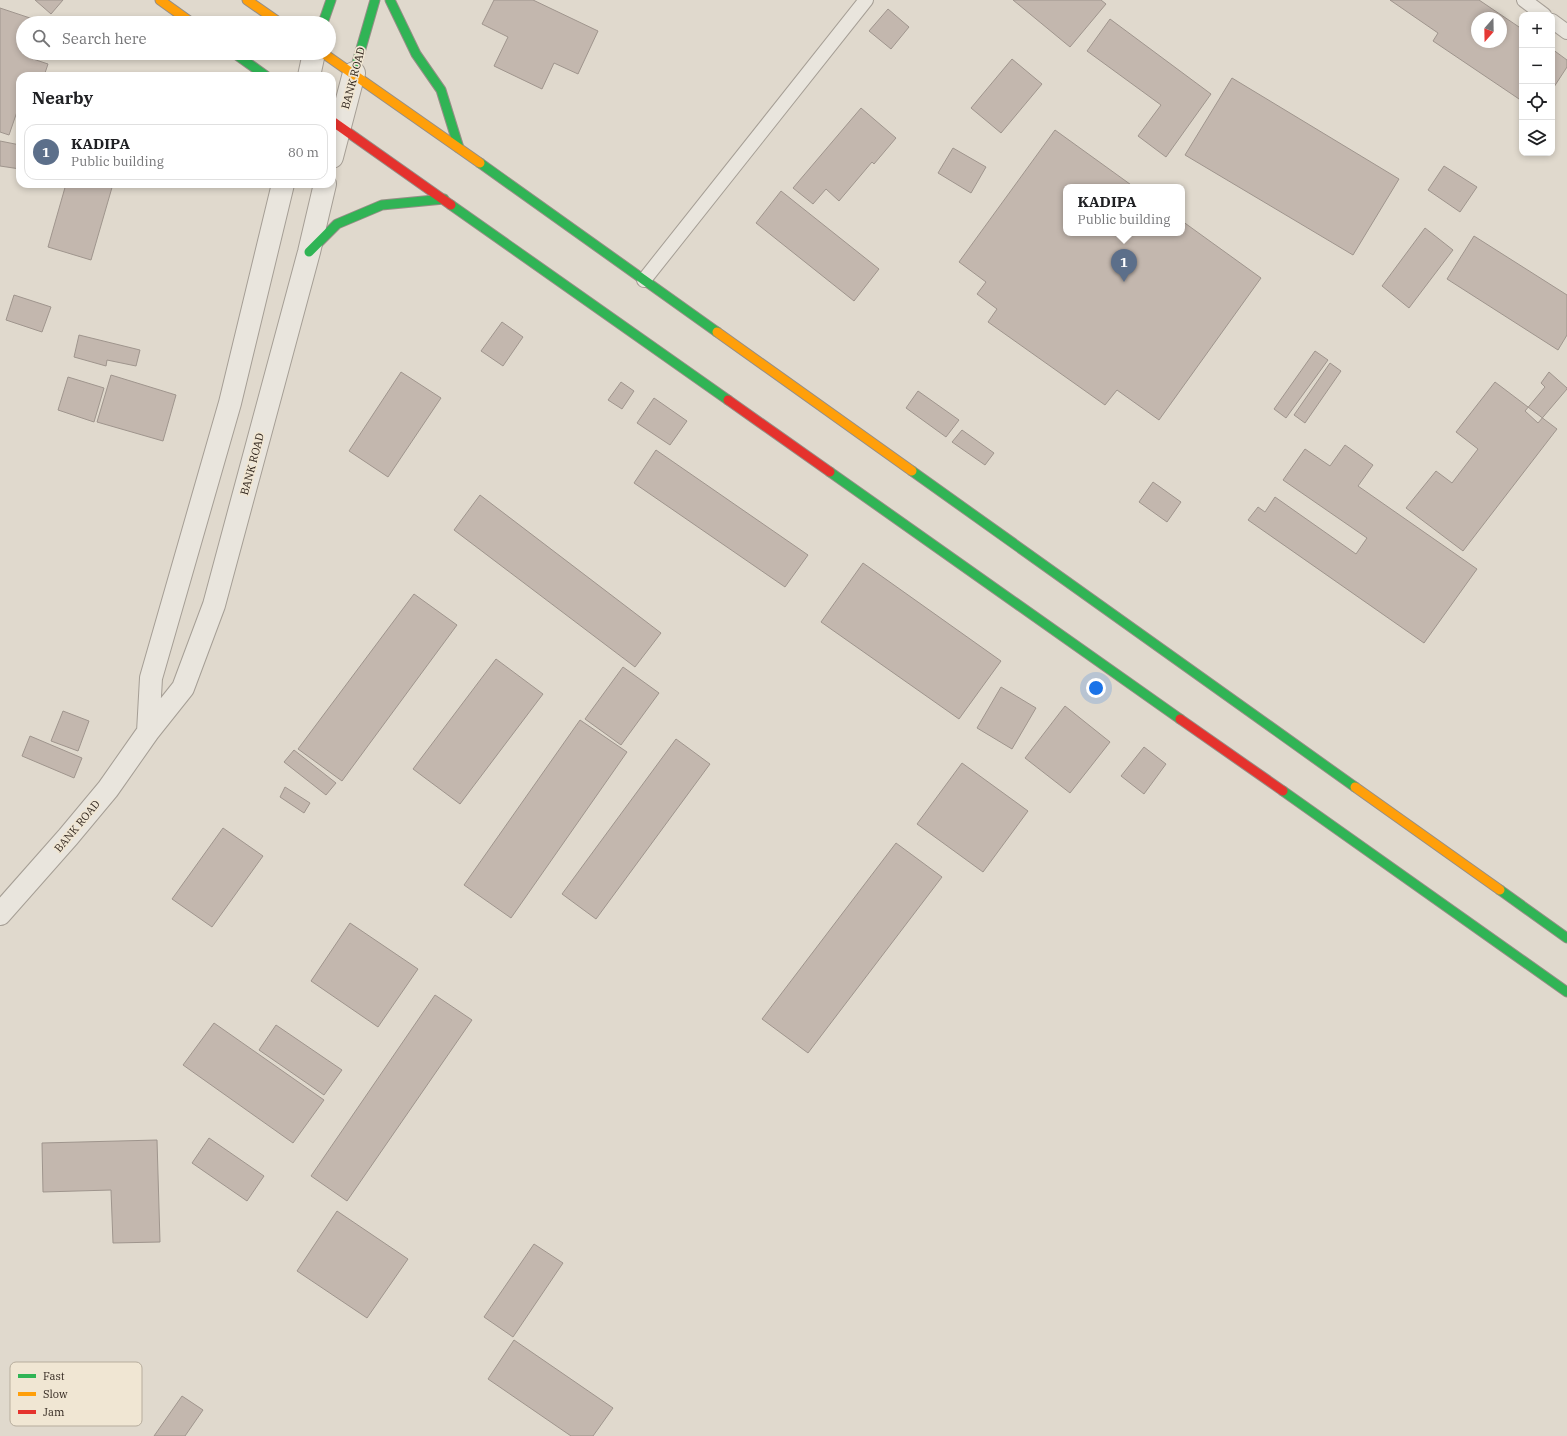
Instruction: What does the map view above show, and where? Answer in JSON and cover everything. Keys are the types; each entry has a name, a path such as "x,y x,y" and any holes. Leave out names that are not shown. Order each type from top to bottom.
{"street":[{"path":"160,0 182,16"},
{"path":"247,0 270,16"},
{"path":"325,16 331,0"},
{"name":"BANK ROAD","path":"336,124 354,73 375,0"},
{"path":"390,0 416,54 441,90 459,148"},
{"path":"232,60 234,64"},
{"path":"244,60 260,72"},
{"path":"310,72 312,60"},
{"path":"334,60 1567,938"},
{"path":"336,124 1567,992"},
{"path":"148,732 151,678 230,403 282,188"},
{"name":"BANK ROAD","path":"0,914 68,838 103,795 148,732 183,688 214,605 309,252 324,188"},
{"path":"309,252 337,224 382,204 444,199"}],"lane":[{"path":"644,280 866,0"},
{"path":"1524,0 1540,12"},
{"path":"1555,23 1567,32"}],"building":[{"path":"35,0 63,0 51,14"},
{"path":"494,0 533,0 598,31 578,74 554,63 542,89 494,66 508,37 482,24"},
{"path":"1013,0 1101,0 1106,4 1070,47"},
{"path":"1390,0 1479,0 1497,12 1471,12 1471,48 1507,48 1507,19 1519,27 1519,99 1433,41 1438,33"},
{"path":"0,8 24,16 16,16 16,60 36,60 48,64 45,72 16,72 16,115 9,135 0,132"},
{"path":"888,9 909,27 891,49 869,31"},
{"path":"1110,19 1211,94 1166,157 1138,136 1161,105 1087,51"},
{"path":"1555,51 1567,60 1567,67 1555,85"},
{"path":"1012,59 1042,84 1001,133 971,108"},
{"path":"1232,78 1399,179 1353,255 1185,155"},
{"path":"861,108 896,138 874,164 872,162 839,201 826,189 813,204 793,188"},
{"path":"1055,130 1130,184 1063,184 1063,236 1185,236 1185,223 1261,278 1159,420 1117,390 1105,405 988,322 997,309 977,294 986,282 959,262"},
{"path":"0,141 16,144 16,168 0,166"},
{"path":"953,148 986,167 971,193 938,173"},
{"path":"1444,166 1477,187 1460,212 1428,190"},
{"path":"65,188 112,188 91,260 48,247"},
{"path":"781,191 879,269 854,301 756,223"},
{"path":"1425,228 1453,250 1409,308 1382,286"},
{"path":"1474,236 1567,295 1567,335 1558,350 1447,279"},
{"path":"14,295 51,307 42,332 6,320"},
{"path":"502,322 523,337 503,366 481,351"},
{"path":"79,335 140,350 136,366 107,360 106,366 74,357"},
{"path":"1315,351 1328,360 1286,418 1274,409"},
{"path":"1330,363 1341,371 1305,423 1294,415"},
{"path":"401,372 441,398 388,477 349,451"},
{"path":"1549,372 1567,389 1538,423 1525,411 1545,387 1541,383"},
{"path":"111,375 176,395 163,441 97,422"},
{"path":"68,377 104,388 94,422 58,410"},
{"path":"621,382 634,391 622,409 608,400"},
{"path":"1495,382 1557,429 1463,551 1406,508 1436,471 1452,483 1478,449 1456,432"},
{"path":"918,391 959,420 946,437 906,408"},
{"path":"654,398 687,421 670,445 637,423"},
{"path":"962,430 994,453 985,465 952,442"},
{"path":"1345,445 1373,465 1358,486 1477,569 1424,643 1248,520 1258,507 1265,512 1275,497 1356,554 1367,538 1283,480 1305,449 1330,466"},
{"path":"656,450 808,555 785,587 634,483"},
{"path":"1153,482 1181,502 1167,522 1139,502"},
{"path":"480,495 661,633 635,667 454,530"},
{"path":"863,563 1001,661 959,719 821,622"},
{"path":"414,594 457,625 342,781 298,749"},
{"path":"496,659 543,694 460,804 413,769"},
{"path":"623,667 659,693 621,745 585,719"},
{"path":"1001,687 1036,708 1012,749 977,728"},
{"path":"1065,706 1110,742 1070,793 1025,758"},
{"path":"63,711 89,721 78,751 51,741"},
{"path":"580,720 627,752 511,918 464,885"},
{"path":"30,736 82,758 74,778 22,756"},
{"path":"676,739 710,764 596,919 562,894"},
{"path":"1144,747 1166,764 1144,794 1121,776"},
{"path":"294,750 336,783 326,795 284,762"},
{"path":"962,763 1028,811 983,872 917,824"},
{"path":"285,787 310,803 304,813 280,797"},
{"path":"223,828 263,856 212,927 172,899"},
{"path":"896,843 942,877 808,1053 762,1019"},
{"path":"350,923 418,969 378,1027 311,981"},
{"path":"435,995 472,1020 347,1201 311,1176"},
{"path":"214,1023 324,1100 293,1143 183,1065"},
{"path":"276,1025 342,1070 324,1095 259,1050"},
{"path":"209,1138 264,1176 247,1201 192,1163"},
{"path":"157,1140 160,1242 113,1243 111,1190 43,1192 42,1143"},
{"path":"337,1211 408,1259 367,1318 297,1271"},
{"path":"534,1244 563,1263 513,1337 484,1317"},
{"path":"514,1340 613,1408 593,1436 571,1436 488,1379"},
{"path":"182,1396 203,1410 185,1436 154,1436"}],"traffic: fast":[{"path":"325,16 331,0"},
{"path":"354,73 375,0"},
{"path":"390,0 416,54 441,90 459,148"},
{"path":"244,60 260,72"},
{"path":"480,163 717,332"},
{"path":"309,252 337,224 382,205 444,199"},
{"path":"451,205 728,400"},
{"path":"912,471 1355,787"},
{"path":"830,472 1180,719"},
{"path":"1283,791 1567,992"},
{"path":"1500,890 1567,938"}],"traffic: slow":[{"path":"160,0 182,16"},
{"path":"247,0 270,16"},
{"path":"333,60 480,163"},
{"path":"717,332 912,471"},
{"path":"1355,787 1500,890"}],"traffic: jam":[{"path":"336,124 451,205"},
{"path":"728,400 830,472"},
{"path":"1180,719 1283,791"}],"place":[{"name":"KADIPA","path":"1124,282"}]}
